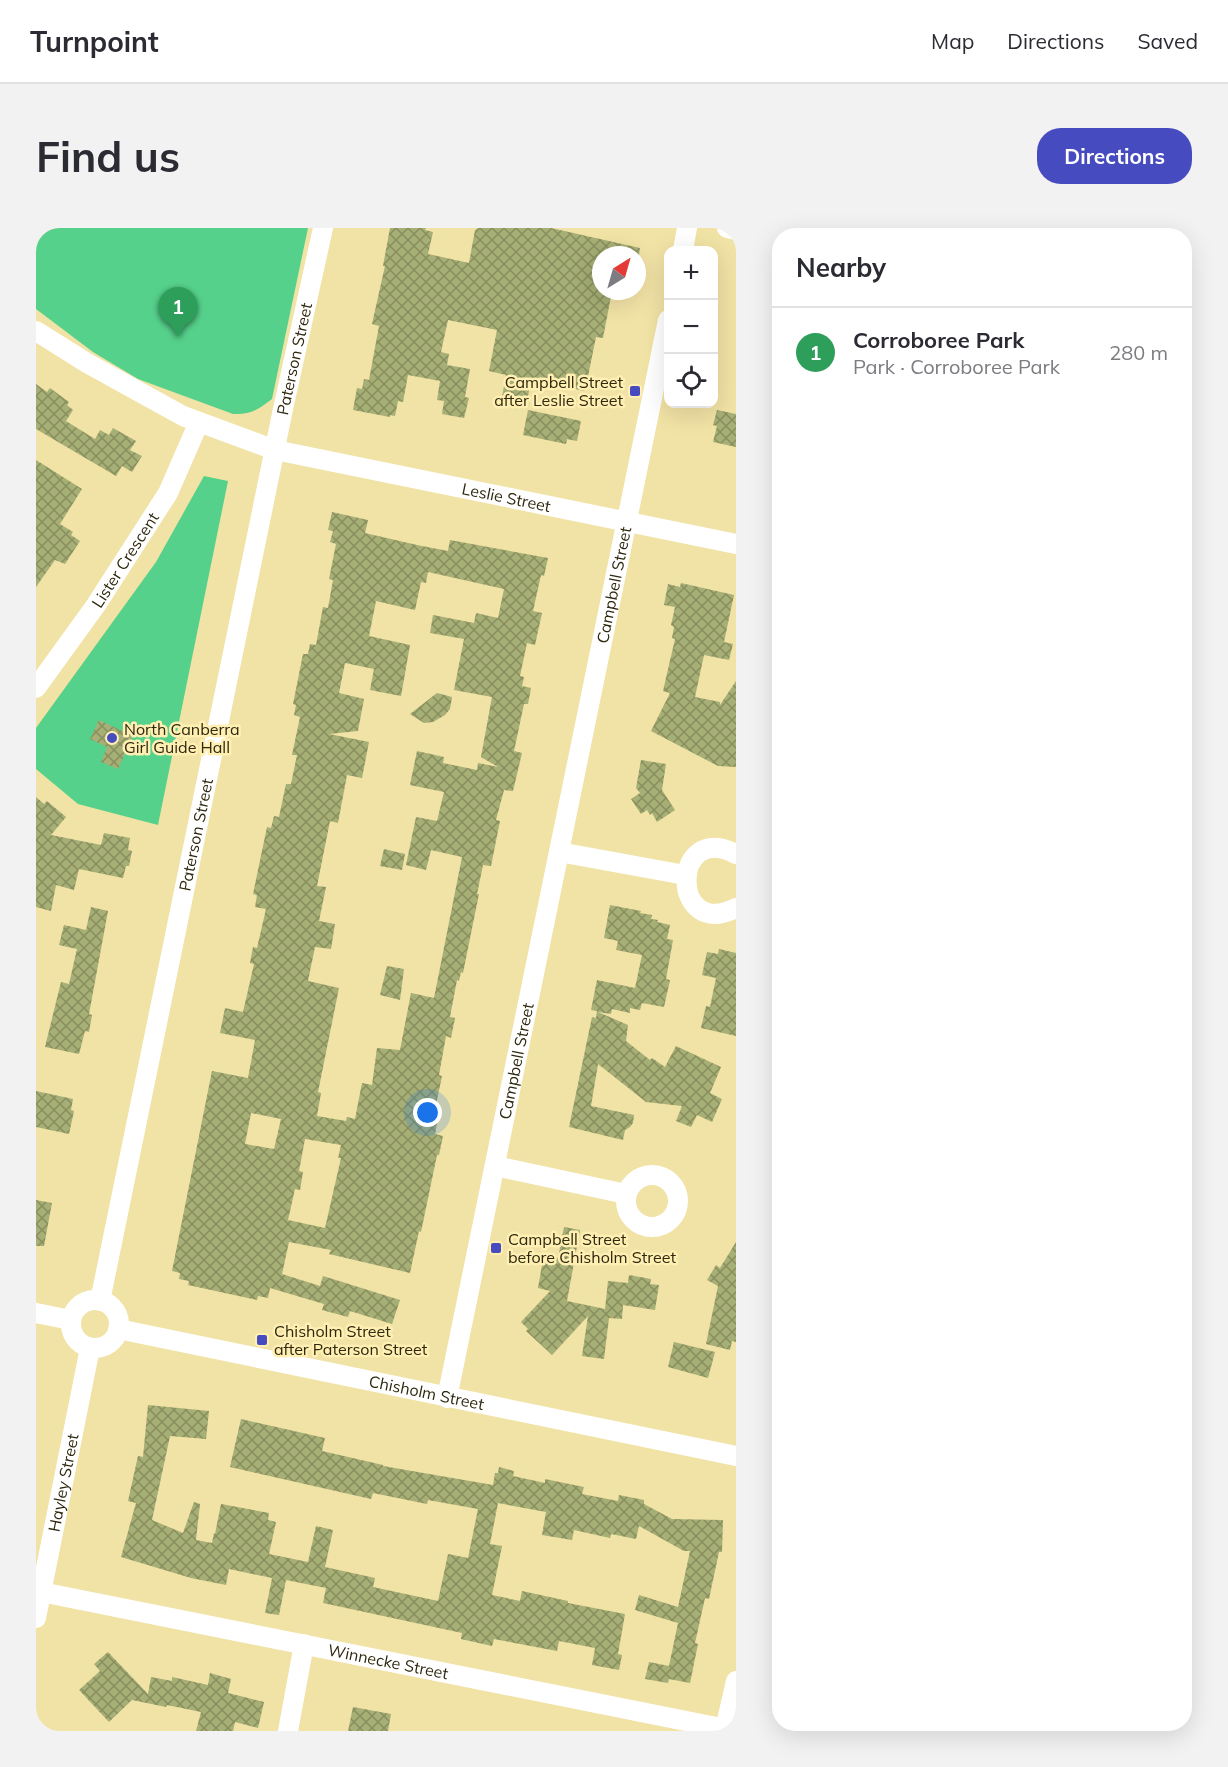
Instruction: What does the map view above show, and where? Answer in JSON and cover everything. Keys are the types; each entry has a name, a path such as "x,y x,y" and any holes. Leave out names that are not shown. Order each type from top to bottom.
{"street":[{"name":"Paterson Street","path":"100,1301 275,450 323,228"},
{"path":"684,246 687,228"},
{"path":"727,228 736,230"},
{"name":"Leslie Street","path":"36,331 87,363 183,416 275,450 736,544"},
{"name":"Campbell Street","path":"447,1398 664,344"},
{"name":"Lister Crescent","path":"36,688 96,605 168,493 199,422"},
{"path":"736,854 727,849 705,850 689,865 685,886 695,905 704,910 725,913 736,908"},
{"path":"559,852 686,875"},
{"path":"495,1166 626,1194"},
{"path":"100,1301 107,1304 117,1314 118,1329 111,1342 105,1346 90,1348 77,1341 71,1328 71,1320 73,1313 85,1302 100,1301"},
{"path":"36,1313 71,1320"},
{"name":"Chisholm Street","path":"118,1329 736,1456"},
{"name":"Hayley Street","path":"36,1618 90,1348"},
{"name":"Winnecke Street","path":"41,1592 730,1730"},
{"path":"288,1731 304,1644"},
{"path":"730,1730 736,1681"}],"green space":[{"path":"36,228 308,228 272,399 254,411 233,414 138,379 93,352 36,309"},
{"path":"204,476 228,481 158,825 78,804 36,769 36,728 156,562"}],"building":[{"path":"390,228 426,228 425,230 433,232 428,254 469,263 475,230 478,228 551,228 631,246 592,246 592,300 610,300 603,338 596,337 585,391 531,380 527,402 502,397 506,375 489,371 497,330 448,320 441,352 449,354 447,365 470,369 465,397 469,398 464,418 442,414 444,401 437,400 440,381 408,375 403,402 398,401 395,416 353,410 357,388 362,389 364,379 369,380 379,326 372,324 385,266 383,266"},
{"path":"36,384 47,392 50,388 69,402 67,405 73,410 66,421 95,439 100,430 109,435 113,428 136,441 130,450 142,456 132,472 122,466 116,476 36,429"},
{"path":"528,410 581,421 577,441 567,439 566,444 523,435"},
{"path":"717,410 736,414 736,447 713,442 717,426 713,425"},
{"path":"36,460 82,489 60,524 73,532 71,535 80,541 65,564 55,560 36,587"},
{"path":"332,512 368,520 365,533 417,545 448,551 450,540 548,558 544,576 541,575 533,611 542,613 535,645 527,643 520,676 524,677 522,686 531,688 528,704 524,704 514,751 522,753 513,791 504,790 496,820 500,821 491,866 483,865 463,973 461,972 459,981 457,980 450,1017 455,1018 451,1038 446,1036 439,1075 442,1076 433,1119 438,1120 435,1134 443,1136 410,1273 329,1254 331,1250 289,1242 282,1274 320,1286 323,1276 400,1300 392,1324 350,1311 348,1317 322,1310 324,1304 270,1288 268,1298 258,1296 257,1300 188,1285 189,1281 179,1279 180,1273 172,1271 212,1071 248,1078 255,1040 220,1033 225,1008 243,1012 254,964 250,963 253,947 257,948 266,909 255,907 257,895 253,894 267,827 271,828 274,816 279,817 286,784 291,784 297,755 292,755 300,717 294,715 296,705 293,704 303,654 308,654 310,644 316,645 323,607 328,608 333,580 329,579 336,544 330,542 333,531 328,530","holes":["428,572 504,589 498,618 476,613 474,623 433,615 430,633 464,639 454,690 492,697 481,757 498,767 478,763 477,770 443,763 444,757 417,751 410,785 444,792 437,821 416,817 406,865 426,870 431,850 462,857 434,998 411,993 400,1050 377,1048 372,1085 362,1083 355,1119 347,1117 346,1121 317,1116 321,1093 318,1092 339,988 308,981 315,947 331,949 335,924 319,921 326,887 317,886 330,821 338,823 347,775 362,778 369,742 329,734 358,731 364,699 339,693 345,663 374,669 370,690 401,696 410,645 369,636 376,601 415,610 421,582 426,583","251,1113 281,1119 274,1149 245,1144","305,1139 341,1145 338,1158 341,1158 325,1228 288,1220 295,1189 300,1190 303,1172 299,1171"]},
{"path":"681,583 734,595 724,642 733,644 729,660 704,655 695,697 720,702 720,705 736,681 736,767 718,766 651,731 670,693 663,691 675,639 672,638 674,627 671,625 675,607 664,605 668,584 680,587"},
{"path":"437,693 452,697 450,709 445,715 433,722 424,723 410,714"},
{"name":"North Canberra Girl Guide Hall","path":"99,720 133,736 118,769 101,762 107,747 90,739"},
{"path":"641,760 666,764 662,790 675,810 657,822 652,813 650,815 647,810 641,814 631,799 640,793 636,788"},
{"path":"36,797 44,804 47,801 66,817 51,835 101,845 104,833 130,838 128,850 132,851 129,866 126,866 123,878 79,869 74,890 56,885 51,911 36,907"},
{"path":"384,849 405,854 402,870 380,866"},
{"path":"610,905 641,911 640,913 652,915 651,919 658,920 657,922 670,925 667,939 673,940 666,979 670,980 664,1007 642,1003 640,1010 630,1008 630,1013 612,1009 611,1014 598,1012 628,1025 626,1041 650,1060 652,1058 665,1067 676,1046 721,1067 710,1093 722,1099 712,1122 697,1115 691,1127 676,1121 682,1106 646,1102 598,1064 591,1106 634,1115 633,1123 625,1130 623,1140 569,1127 592,1017 596,1018 597,1011 591,1010 597,980 635,988 642,955 616,950 618,941 604,938"},
{"path":"91,907 108,911 89,1014 92,1015 89,1032 85,1031 79,1054 45,1047 61,982 69,984 77,949 59,945 64,925 86,930"},
{"path":"719,949 736,953 736,1036 701,1028 706,1006 710,1007 716,978 702,975 707,952 718,954"},
{"path":"387,966 404,969 400,1000 380,995"},
{"path":"36,1091 73,1099 71,1110 74,1111 69,1134 36,1127"},
{"path":"36,1200 52,1203 44,1246 36,1246"},
{"path":"564,1227 580,1230 567,1301 605,1309 608,1281 628,1283 629,1275 651,1279 650,1284 659,1285 655,1310 623,1305 622,1319 609,1318 604,1359 582,1356 588,1316 552,1355 526,1331 528,1329 521,1322 550,1291 538,1288 544,1254 558,1258"},
{"path":"736,1242 736,1342 732,1341 730,1350 706,1344 718,1286 707,1280 716,1265 720,1268"},
{"path":"674,1342 715,1352 708,1378 668,1367"},
{"path":"148,1405 209,1411 206,1439 170,1436 152,1520 183,1533 194,1502 200,1504 196,1540 212,1543 221,1504 269,1513 268,1520 276,1522 269,1554 308,1562 316,1526 333,1530 325,1567 375,1578 373,1587 438,1601 448,1554 468,1558 478,1509 428,1500 427,1504 373,1493 371,1499 230,1467 241,1419 325,1438 322,1451 383,1466 493,1485 495,1473 498,1473 499,1467 514,1471 513,1476 545,1483 545,1479 584,1487 582,1494 618,1501 619,1495 644,1500 644,1504 672,1519 723,1520 722,1552 719,1552 709,1599 705,1598 695,1643 698,1644 690,1683 669,1679 668,1683 645,1679 649,1662 669,1666 678,1623 635,1610 639,1595 678,1607 690,1551 684,1551 639,1526 636,1539 611,1534 610,1538 574,1530 572,1540 542,1535 546,1512 498,1503 490,1544 502,1546 492,1595 520,1601 522,1591 625,1614 618,1654 622,1655 619,1670 592,1665 595,1648 559,1641 557,1651 494,1639 492,1646 461,1639 462,1633 323,1603 326,1588 286,1580 279,1615 265,1613 272,1578 229,1569 226,1585 191,1578 121,1557 136,1503 128,1501 138,1456 143,1457"},
{"path":"108,1652 148,1694 151,1677 172,1681 172,1677 208,1685 210,1673 231,1679 228,1693 264,1702 258,1728 235,1722 233,1731 196,1731 201,1712 132,1700 109,1722 79,1690 100,1671 94,1664"},
{"path":"353,1707 391,1714 388,1731 348,1731"}],"place":[{"name":"Corroboree Park","path":"178,337"},
{"name":"Campbell Street after Leslie Street","path":"635,391"},
{"name":"North Canberra Girl Guide Hall","path":"112,738"},
{"name":"Campbell Street before Chisholm Street","path":"496,1248"},
{"name":"Chisholm Street after Paterson Street","path":"262,1340"}]}
